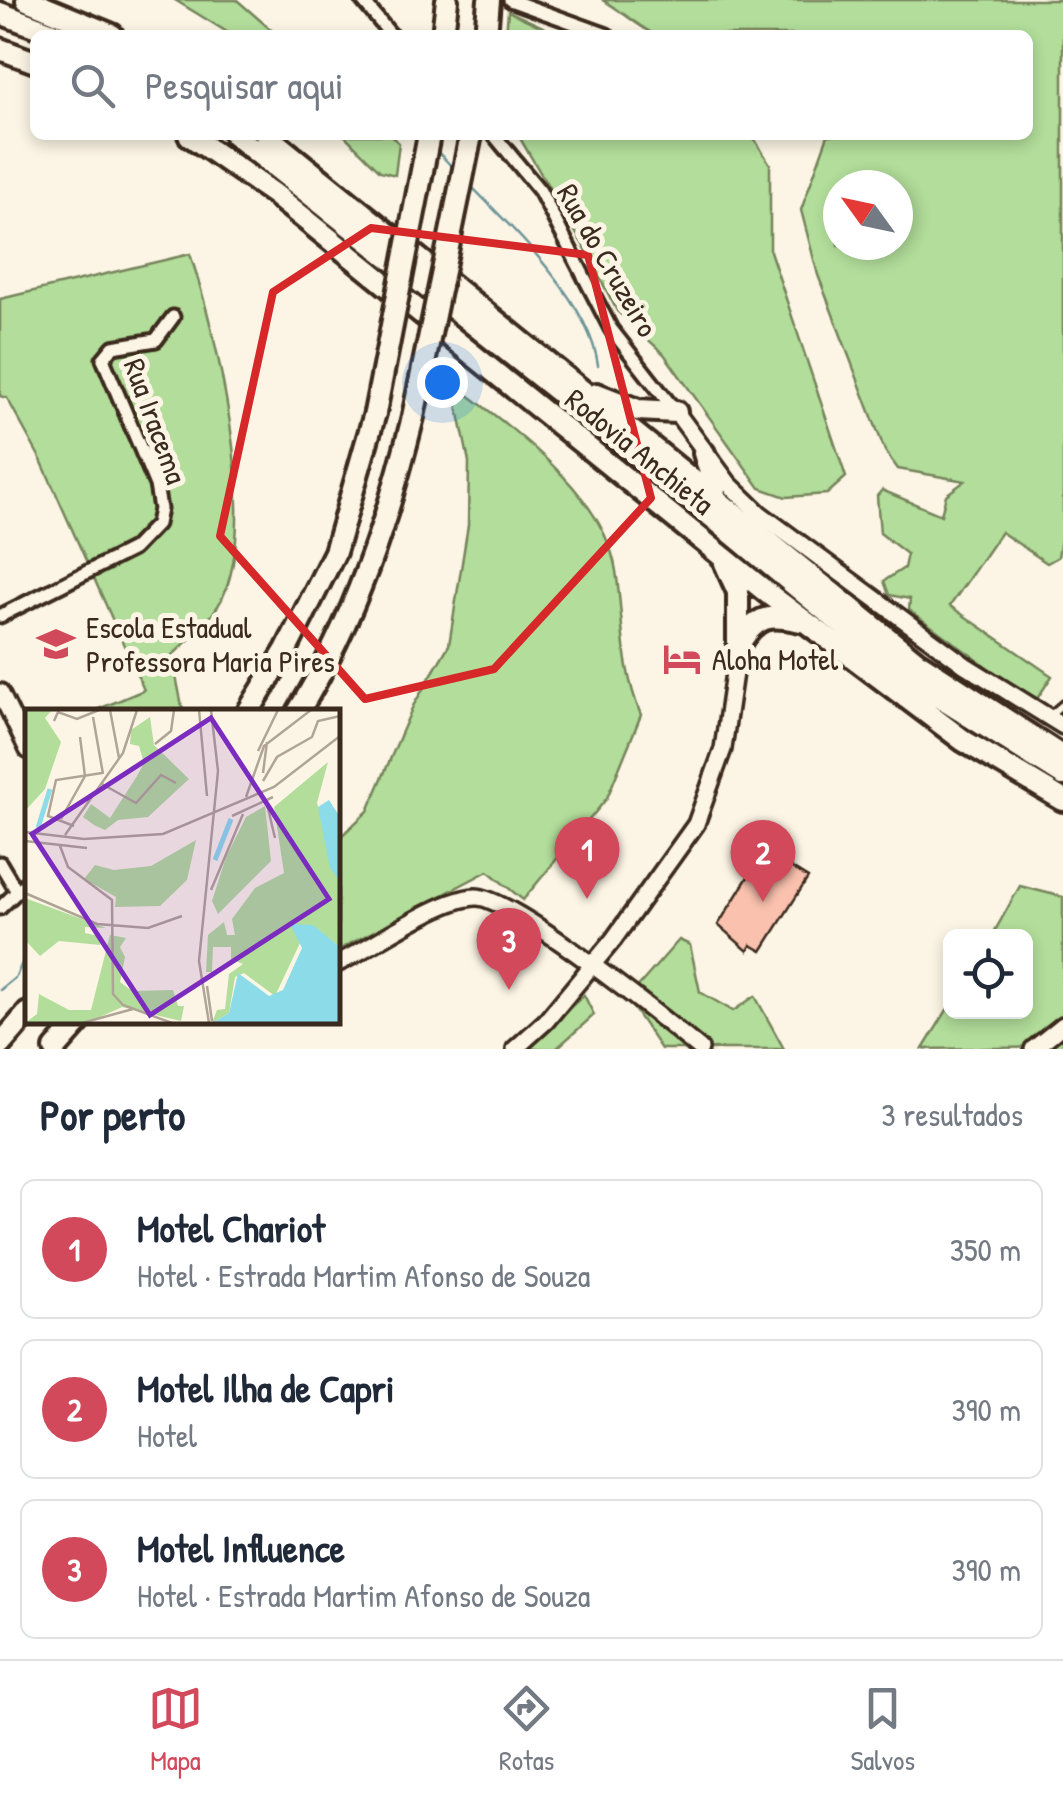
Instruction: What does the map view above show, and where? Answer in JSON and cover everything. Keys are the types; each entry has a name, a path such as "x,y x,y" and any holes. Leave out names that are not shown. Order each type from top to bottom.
{"highway":[{"path":"26,0 100,30"},
{"path":"444,30 447,0"},
{"path":"486,30 489,0"},
{"path":"0,13 45,30"},
{"path":"0,49 30,60"},
{"name":"Rodovia Anchieta","path":"196,140 274,194 674,518 964,742 1063,800"},
{"name":"Rodovia Anchieta","path":"241,140 926,689 1063,774"},
{"name":"Rodovia Anchieta","path":"272,140 560,374 719,490 916,662 1063,757"},
{"path":"250,709 286,650 335,552 375,413 428,140"},
{"path":"300,709 366,580 388,521 470,140"},
{"path":"560,374 638,410 661,415 676,412"},
{"path":"704,452 719,490"},
{"path":"674,518 833,617"},
{"path":"719,553 738,592 738,645"},
{"path":"738,645 750,627 764,616 811,624"},
{"path":"0,1045 25,1016"},
{"path":"55,1049 76,1024"}],"street":[{"path":"362,0 387,30"},
{"path":"510,0 592,30"},
{"name":"Rua do Cruzeiro","path":"498,140 540,191 611,329 676,412"},
{"name":"Rua Iracema","path":"0,616 133,549 149,537 157,524 160,508 156,485 103,359 113,347 156,340 173,317"},
{"path":"676,412 704,452"},
{"path":"719,490 759,513 892,612 1063,726"},
{"path":"515,1049 546,1021 671,863 696,824 723,749 738,645"},
{"path":"0,692 25,744"},
{"path":"0,864 16,890"},
{"path":"0,908 25,883"},
{"path":"340,961 448,904 486,896 515,910 700,1049"},
{"path":"1033,1049 1063,1025"}],"lane":[{"path":"1046,718 1063,704"}],"highlighted area":[{"path":"371,228 588,255 651,498 494,669 365,699 220,536 273,292"}],"green space":[{"path":"175,0 237,0 271,30 224,30"},
{"path":"602,0 1063,0 1063,527 1058,557 1047,563 1001,532 950,606 1052,676 1035,702 909,610 910,599 889,595 884,581 904,568 907,554 880,533 877,496 882,490 941,515 946,495 965,481 898,469 885,451 818,275 801,210 826,140 1033,140 1033,30 647,30"},
{"path":"508,11 549,30 506,30"},
{"path":"349,140 399,143 395,175 380,171"},
{"path":"521,140 755,140 770,164 770,251 846,477 827,494 786,497 760,488 664,354 617,311"},
{"path":"190,254 222,376 237,516 234,557 225,592 202,627 172,656 183,709 99,709 144,690 41,460 7,398 0,396 0,299"},
{"path":"463,391 533,447 577,492 595,517 616,571 626,661 641,715 607,798 523,900 488,871 340,949 340,837 368,811 413,706 449,645 468,525 469,462 456,399"},
{"path":"1020,886 1063,897 1063,1047 923,1049 943,1016 1033,1019 1033,929 996,929"},
{"path":"679,940 690,945 700,992 733,1011 755,996 784,1049 661,1049 627,999"},
{"path":"584,995 594,1015 556,1049 525,1049"}],"building":[{"path":"764,851 808,878 762,951 751,945 748,951 718,925"}],"waterway":[{"path":"436,150 455,170"},
{"path":"471,186 566,293 592,341 598,365"},
{"path":"0,990 16,977 25,956"}],"place":[{"name":"Escola Estadual Professora Maria Pires","path":"56,644"},
{"name":"Aloha Motel","path":"682,659"},
{"name":"Motel Chariot","path":"587,899"},
{"name":"Motel Ilha de Capri","path":"763,902"},
{"name":"Motel Influence","path":"509,990"}]}
